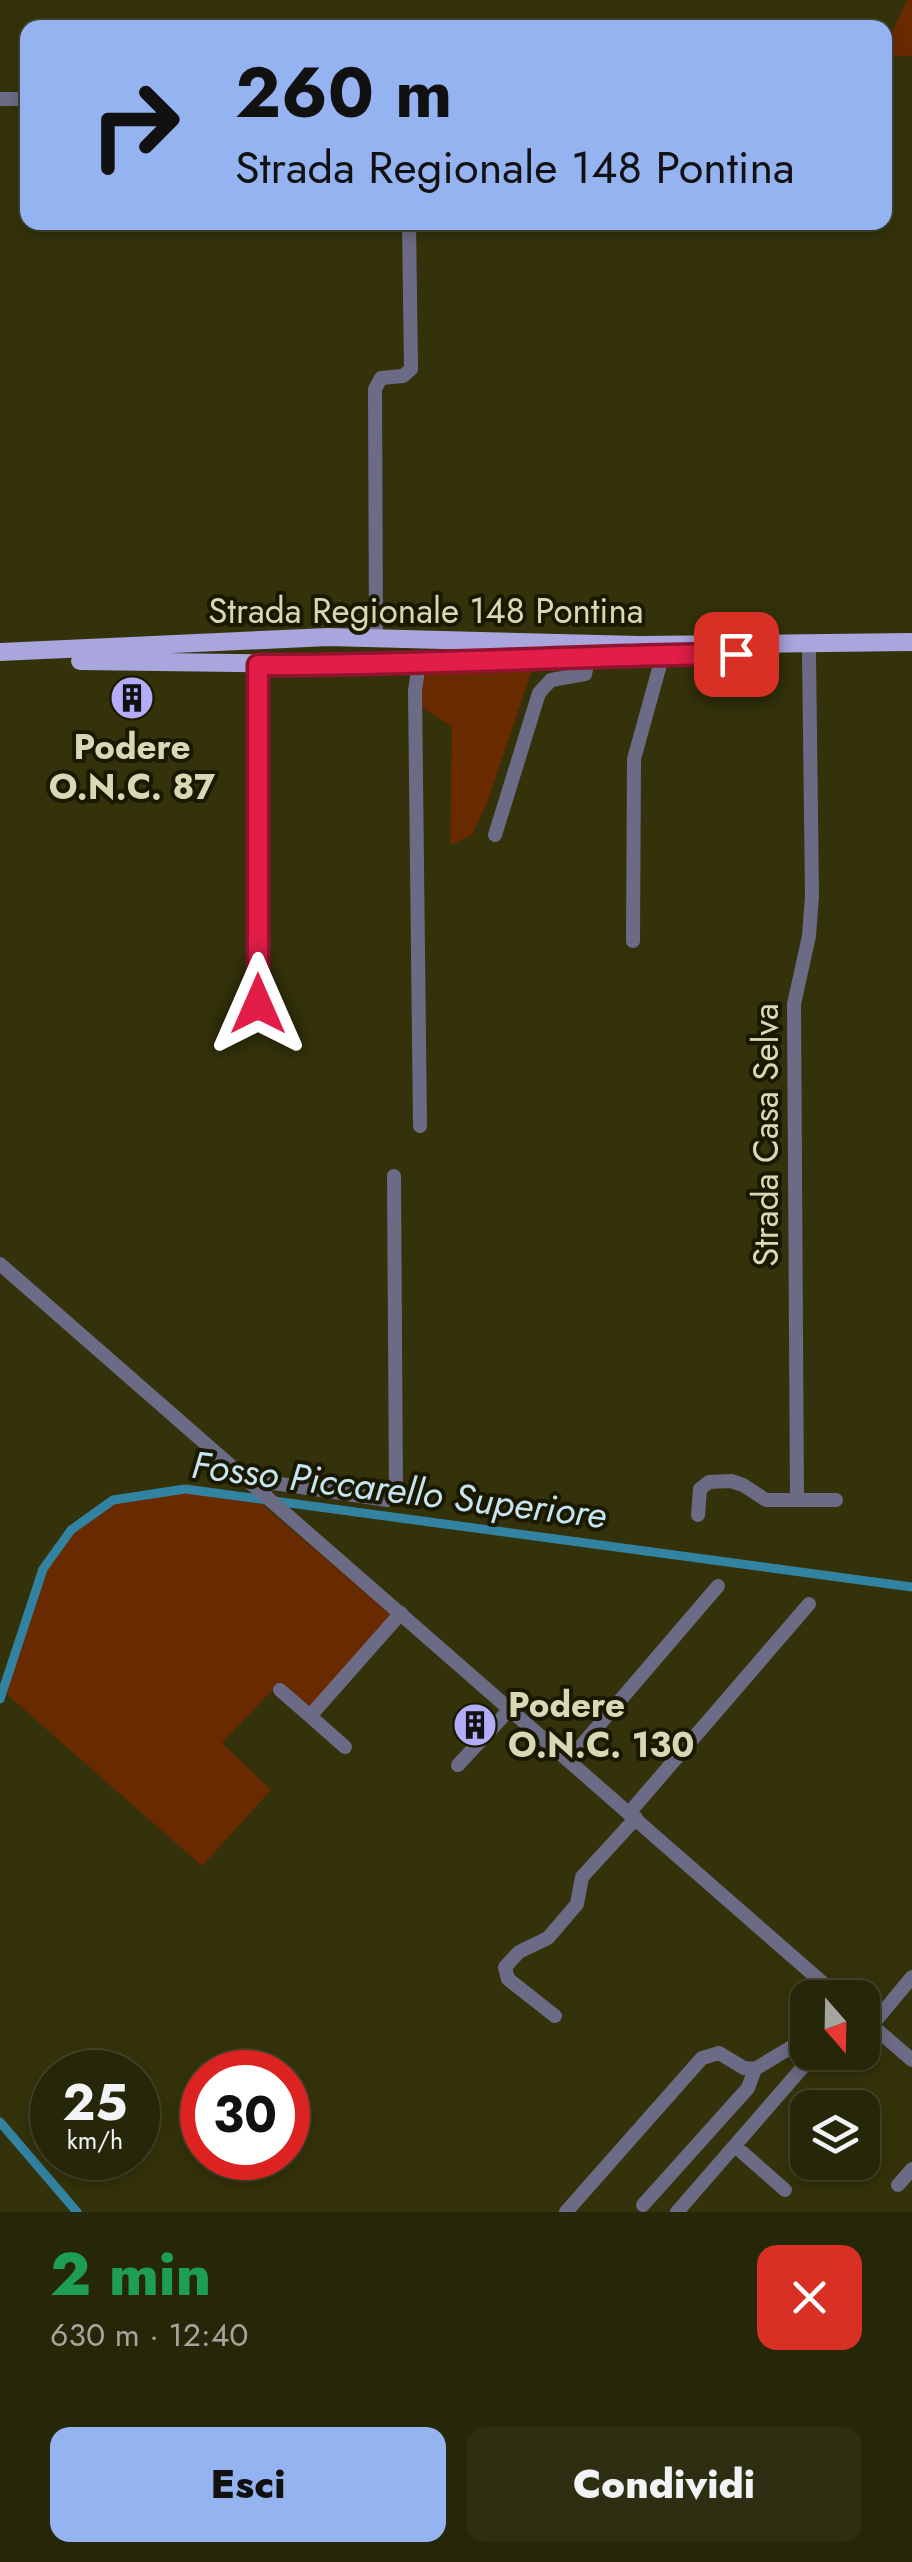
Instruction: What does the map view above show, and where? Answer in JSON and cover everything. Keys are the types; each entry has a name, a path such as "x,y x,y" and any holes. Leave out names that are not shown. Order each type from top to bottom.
{"main road":[{"name":"Strada Regionale 148 Pontina","path":"0,652 293,638 639,645 912,642"},
{"name":"Strada Regionale 148 Pontina","path":"0,661 419,664 589,655 912,652"}],"street":[{"path":"376,638 375,389 381,378 403,376 411,367 409,230"},
{"name":"Strada Casa Selva","path":"797,1500 794,1004 809,936 812,896 809,653"},
{"path":"633,940 634,758 663,654"},
{"path":"494,835 539,692 551,680 585,674 589,655"},
{"path":"419,664 415,693 420,1126"},
{"path":"258,665 258,1004"},
{"path":"258,1488 274,1483 387,1500 396,1495 394,1176"},
{"path":"0,1264 819,1980"},
{"path":"698,1515 700,1492 709,1482 737,1482 766,1500 836,1500"},
{"path":"568,1760 718,1586"},
{"path":"554,2016 511,1981 505,1967 519,1952 546,1940 578,1902 582,1877 809,1604"},
{"path":"310,1716 402,1613"},
{"path":"280,1690 344,1747"},
{"path":"458,1766 510,1709"},
{"path":"880,2008 912,1977"},
{"path":"880,2032 912,2060"},
{"path":"566,2212 702,2058 719,2052 744,2068 754,2069 790,2048"},
{"path":"643,2206 748,2088 754,2069"},
{"path":"677,2212 800,2070"},
{"path":"735,2146 784,2190"},
{"path":"898,2185 912,2169"}],"shaded area":[{"path":"907,0 912,0 912,56 892,56 892,32"},
{"path":"534,664 487,803 472,835 450,845 452,727 418,705 420,671"},
{"path":"185,1489 255,1498 392,1616 308,1709 279,1683 222,1743 271,1790 202,1866 3,1691 43,1569 71,1530 113,1500"}],"waterway":[{"name":"Fosso Piccarello Superiore","path":"0,1699 43,1569 71,1530 113,1500 185,1489 912,1587"},
{"name":"Fosso Piccarello Superiore","path":"0,2122 77,2212"}],"place":[{"name":"Podere O.N.C. 87","path":"132,698"},
{"name":"Podere O.N.C. 130","path":"475,1725"}],"route":[{"path":"258,1004 258,665 736,654"}]}
